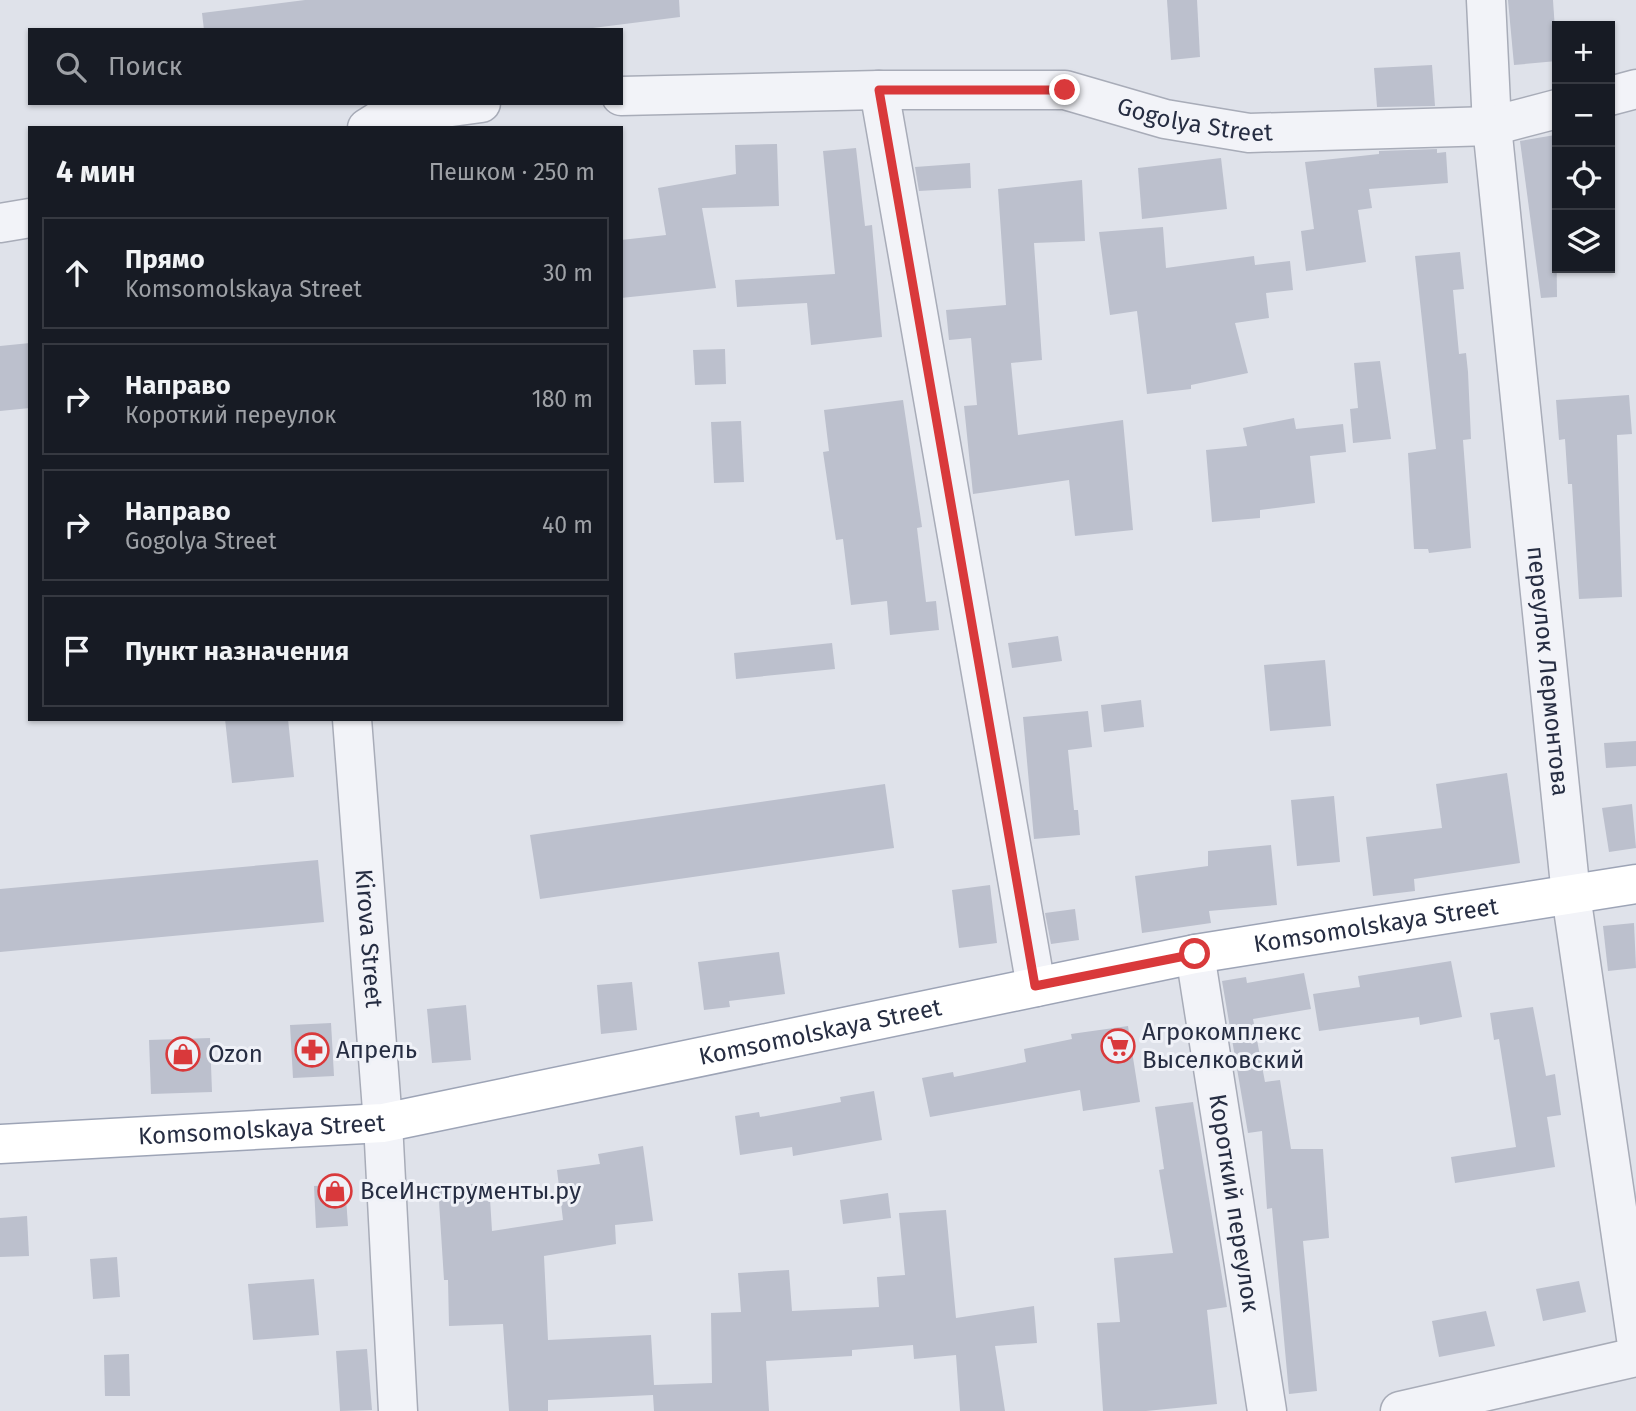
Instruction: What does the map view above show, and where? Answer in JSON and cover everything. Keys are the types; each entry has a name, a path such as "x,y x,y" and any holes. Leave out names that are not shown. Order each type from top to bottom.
{"main road":[{"name":"Komsomolskaya Street","path":"0,1144 383,1123 1195,954 1636,884"}],"street":[{"name":"переулок Лермонтова","path":"1486,0 1492,126 1571,895 1636,1338"},
{"path":"1615,95 1636,89"},
{"name":"Gogolya Street","path":"623,96 879,90 1065,90 1165,120 1249,133 1492,126 1552,110"},
{"path":"879,90 1035,986"},
{"path":"371,126 386,116 466,105"},
{"path":"0,223 28,218"},
{"name":"Kirova Street","path":"352,721 383,1123 398,1411"},
{"name":"Короткий переулок","path":"1195,954 1267,1411"},
{"path":"1400,1411 1636,1357"}],"building":[{"path":"305,0 679,0 680,17 593,28 204,28 202,13"},
{"path":"1167,0 1197,0 1200,57 1171,60"},
{"path":"1508,0 1553,0 1552,61 1514,65"},
{"path":"1432,65 1435,106 1377,107 1374,68"},
{"path":"1552,136 1552,273 1557,273 1557,297 1541,298 1520,141"},
{"path":"777,144 779,206 702,208 716,288 623,298 623,240 666,235 658,188 736,174 735,145"},
{"path":"856,148 865,226 872,225 882,337 811,345 807,303 737,307 735,280 835,274 823,151"},
{"path":"1437,149 1437,153 1446,152 1448,183 1369,189 1372,208 1358,210 1366,262 1306,271 1301,231 1314,229 1305,162 1379,154 1379,151"},
{"path":"1221,158 1227,209 1142,219 1138,168"},
{"path":"970,163 971,188 919,191 915,167"},
{"path":"1082,180 1085,241 1034,243 1042,360 1011,363 1018,435 1123,420 1133,530 1075,536 1069,480 973,494 964,406 977,405 971,338 949,340 946,310 1006,305 998,189"},
{"path":"1163,227 1166,268 1254,256 1255,265 1290,261 1293,290 1266,293 1269,318 1235,323 1248,373 1191,385 1191,389 1147,394 1137,311 1110,315 1099,232"},
{"path":"1460,252 1464,289 1453,290 1459,354 1466,353 1468,372 1471,439 1463,440 1471,548 1429,553 1428,549 1414,549 1408,453 1436,449 1415,256"},
{"path":"28,343 28,408 0,411 0,346"},
{"path":"725,349 726,384 695,385 693,350"},
{"path":"1380,361 1391,439 1353,443 1350,409 1358,408 1354,363"},
{"path":"1629,395 1632,434 1617,435 1622,597 1579,599 1572,484 1568,484 1565,439 1559,440 1556,400"},
{"path":"903,400 922,527 917,528 926,602 936,601 939,630 890,635 887,601 851,605 843,539 836,540 823,452 829,451 824,410"},
{"path":"1294,418 1296,429 1343,424 1346,452 1310,456 1315,503 1260,510 1260,518 1212,522 1206,450 1247,446 1243,428"},
{"path":"741,421 744,482 714,483 711,422"},
{"path":"1058,636 1062,661 1012,668 1008,643"},
{"path":"832,643 835,669 736,679 734,653"},
{"path":"1325,660 1331,726 1270,731 1264,665"},
{"path":"1141,700 1144,727 1104,732 1101,705"},
{"path":"1088,711 1092,747 1068,750 1074,810 1078,810 1080,835 1034,839 1023,717"},
{"path":"225,721 288,721 294,777 232,783"},
{"path":"1636,741 1636,766 1606,768 1604,743"},
{"path":"1507,773 1520,863 1414,879 1415,891 1373,896 1366,837 1442,828 1436,784"},
{"path":"885,784 894,848 540,899 530,835"},
{"path":"1334,796 1340,862 1297,866 1291,800"},
{"path":"1632,804 1636,848 1609,852 1602,808"},
{"path":"1271,845 1277,905 1209,911 1211,923 1142,933 1135,876 1208,866 1208,851"},
{"path":"318,860 324,922 0,952 0,889"},
{"path":"990,885 997,943 959,948 952,890"},
{"path":"1075,909 1079,940 1051,944 1045,913"},
{"path":"1634,923 1636,968 1608,971 1603,926"},
{"path":"779,952 785,994 729,1001 730,1007 704,1010 698,962"},
{"path":"1451,961 1462,1017 1420,1025 1419,1017 1319,1031 1313,994 1360,987 1358,976"},
{"path":"1304,973 1311,1009 1253,1019 1265,1082 1280,1080 1291,1149 1323,1149 1329,1238 1303,1241 1317,1391 1289,1394 1272,1208 1267,1209 1262,1131 1248,1133 1222,981 1246,977 1247,983"},
{"path":"632,982 637,1030 601,1034 597,985"},
{"path":"466,1005 471,1060 432,1063 427,1009"},
{"path":"1533,1007 1546,1076 1555,1074 1561,1115 1547,1117 1555,1167 1455,1183 1451,1157 1516,1147 1499,1039 1494,1040 1490,1013"},
{"name":"Апрель","path":"331,1023 334,1076 293,1078 290,1025"},
{"path":"1128,1026 1140,1102 1083,1111 1080,1090 930,1117 922,1078 953,1072 954,1077 1026,1062 1024,1049 1072,1039 1071,1034"},
{"path":"210,1038 212,1092 151,1094 149,1040"},
{"path":"874,1091 882,1140 793,1156 792,1147 740,1155 735,1116 759,1112 760,1117 841,1102 840,1097"},
{"path":"1193,1102 1227,1307 1207,1310 1217,1404 1146,1411 1103,1411 1097,1323 1120,1322 1114,1258 1173,1253 1159,1170 1164,1169 1155,1107"},
{"path":"643,1146 653,1221 615,1225 616,1244 544,1256 548,1340 651,1335 654,1385 712,1383 711,1313 741,1312 738,1273 789,1270 792,1311 879,1307 877,1277 905,1275 899,1213 946,1210 956,1318 1034,1306 1037,1343 995,1346 1005,1411 960,1411 956,1355 914,1359 913,1345 852,1350 852,1356 766,1361 769,1411 654,1411 653,1395 548,1400 548,1411 509,1411 503,1324 449,1326 448,1280 444,1280 438,1186 489,1183 492,1231 563,1220 557,1170 600,1164 598,1154"},
{"path":"345,1184 348,1226 316,1228 314,1186"},
{"path":"888,1193 891,1218 843,1224 840,1200"},
{"path":"27,1216 29,1256 0,1257 0,1218"},
{"path":"117,1257 120,1297 93,1299 90,1259"},
{"path":"314,1279 319,1335 253,1340 248,1284"},
{"path":"1579,1281 1586,1312 1543,1321 1536,1289"},
{"path":"1486,1311 1495,1346 1439,1357 1432,1321"},
{"path":"367,1349 372,1410 340,1411 336,1351"},
{"path":"129,1354 130,1396 105,1396 104,1355"}],"place":[{"name":"Агрокомплекс Выселковский","path":"1118,1046"},
{"name":"Апрель","path":"312,1050"},
{"name":"Ozon","path":"183,1054"},
{"name":"ВсеИнструменты.ру","path":"335,1191"}],"route":[{"path":"1065,90 879,90 1035,986 1195,954"}]}
